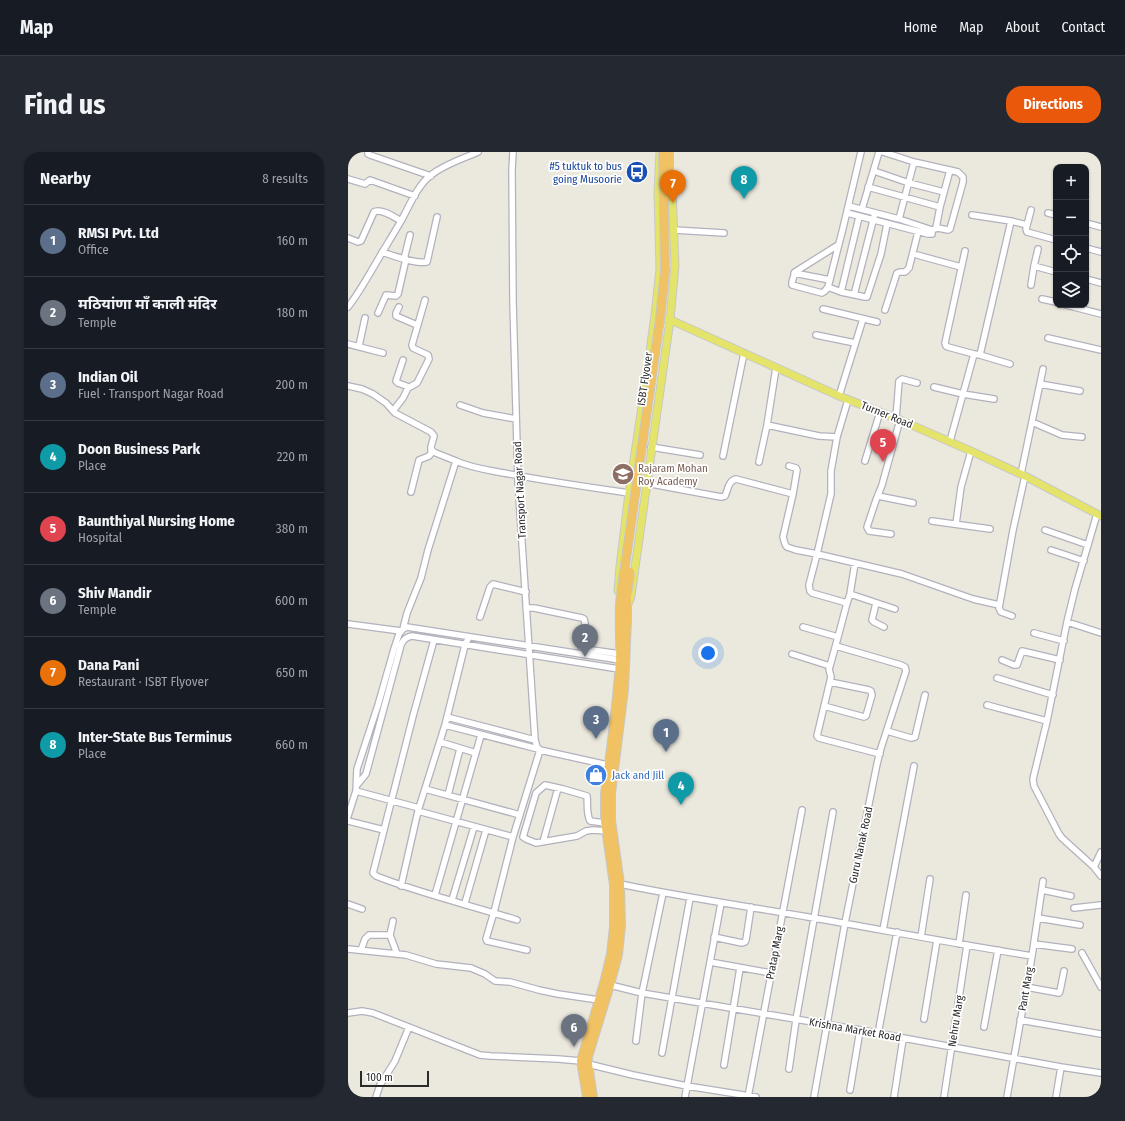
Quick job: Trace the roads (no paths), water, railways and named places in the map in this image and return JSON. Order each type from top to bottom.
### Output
[{"type":"highway","name":"ISBT Flyover","points":[[624,606],[624,594],[665,270],[663,152]]},
{"type":"highway","name":"ISBT Flyover","points":[[624,594],[671,270],[669,152]]},
{"type":"highway","points":[[593,1097],[584,1063],[589,1052],[610,985],[618,955],[621,926],[620,884],[611,820],[611,794],[624,606]]},
{"type":"highway","points":[[587,1097],[584,1063],[611,954],[614,926],[614,885],[606,827],[604,794],[612,765],[624,694],[624,606]]},
{"type":"main road","points":[[660,152],[658,193],[660,269],[620,566],[618,595],[624,606],[631,596],[670,320],[675,266],[672,187],[673,152]]},
{"type":"main road","name":"Turner Road","points":[[655,315],[670,320],[848,400],[898,419],[971,450],[1023,475],[1099,515]]},
{"type":"street","points":[[368,152],[370,156],[430,176]]},
{"type":"street","points":[[348,307],[359,292],[415,196],[430,176],[453,162],[478,152]]},
{"type":"street","name":"Transport Nagar Road","points":[[513,152],[512,170],[516,419],[529,655],[535,740],[539,749]]},
{"type":"street","points":[[838,245],[794,273],[793,286],[822,293],[828,287],[861,152]]},
{"type":"street","points":[[862,209],[879,152]]},
{"type":"street","points":[[849,206],[934,229],[950,229],[963,182],[963,177],[960,173],[914,162],[883,152]]},
{"type":"street","points":[[902,228],[905,197],[914,162]]},
{"type":"street","points":[[847,213],[902,228],[931,234],[934,229],[950,170]]},
{"type":"street","points":[[874,171],[909,183],[944,192]]},
{"type":"street","points":[[348,180],[365,184],[370,180],[415,196]]},
{"type":"street","points":[[868,187],[940,208]]},
{"type":"street","points":[[1031,210],[1026,229],[1028,232],[1053,239]]},
{"type":"street","points":[[348,238],[358,242],[361,241],[374,212],[376,211],[380,211],[401,221]]},
{"type":"street","points":[[854,295],[875,213]]},
{"type":"street","points":[[1048,213],[1053,214]]},
{"type":"street","points":[[972,215],[1027,225]]},
{"type":"street","points":[[841,292],[859,216]]},
{"type":"street","points":[[382,252],[405,259],[427,262],[437,217]]},
{"type":"street","points":[[950,441],[963,394],[977,355],[1011,221]]},
{"type":"street","points":[[828,287],[854,295],[866,297],[868,295],[881,254],[887,224]]},
{"type":"street","points":[[1089,224],[1101,227]]},
{"type":"street","points":[[674,230],[724,233]]},
{"type":"street","points":[[885,310],[897,273],[905,272],[909,268],[918,232]]},
{"type":"street","points":[[378,313],[386,295],[396,296],[398,294],[410,235]]},
{"type":"street","points":[[1031,285],[1038,249]]},
{"type":"street","points":[[1089,249],[1101,252]]},
{"type":"street","points":[[965,251],[945,344],[948,347],[1010,364]]},
{"type":"street","points":[[917,255],[961,267]]},
{"type":"street","points":[[1034,266],[1053,271]]},
{"type":"street","points":[[794,273],[830,280]]},
{"type":"street","points":[[1089,280],[1101,283]]},
{"type":"street","points":[[1042,299],[1053,301]]},
{"type":"street","points":[[393,411],[404,398],[409,387],[417,383],[429,359],[428,355],[412,346],[425,300]]},
{"type":"street","points":[[399,307],[396,316],[417,325]]},
{"type":"street","points":[[1078,308],[1101,314]]},
{"type":"street","points":[[823,309],[877,322]]},
{"type":"street","points":[[359,346],[365,318]]},
{"type":"street","points":[[839,396],[862,319]]},
{"type":"street","points":[[816,335],[855,343]]},
{"type":"street","points":[[1048,338],[1101,350]]},
{"type":"street","points":[[348,344],[383,353]]},
{"type":"street","points":[[723,456],[744,353]]},
{"type":"street","points":[[403,360],[396,381],[409,387]]},
{"type":"street","points":[[759,462],[767,425],[776,368]]},
{"type":"street","points":[[1012,616],[1001,612],[999,605],[1043,368]]},
{"type":"street","points":[[891,534],[869,531],[867,529],[887,470],[898,419],[899,380],[902,379],[918,383]]},
{"type":"street","points":[[1040,384],[1080,391]]},
{"type":"street","points":[[348,386],[362,389],[373,394],[385,402],[393,411],[433,433],[434,436],[431,449],[433,452]]},
{"type":"street","points":[[934,387],[994,399]]},
{"type":"street","points":[[847,603],[812,593],[809,585],[818,554],[832,491],[831,471],[837,437],[848,400]]},
{"type":"street","points":[[460,405],[483,413],[516,419]]},
{"type":"street","points":[[865,460],[880,412]]},
{"type":"street","points":[[1032,422],[1062,435],[1082,437]]},
{"type":"street","points":[[767,425],[818,436],[837,437]]},
{"type":"street","points":[[651,447],[700,455]]},
{"type":"street","points":[[956,524],[961,487],[971,450]]},
{"type":"street","points":[[433,452],[463,464],[519,476],[629,493]]},
{"type":"street","points":[[412,492],[419,460],[426,458],[433,452]]},
{"type":"street","points":[[356,788],[366,774],[379,710],[394,649],[420,578],[456,461]]},
{"type":"street","points":[[789,466],[797,468],[797,470],[783,537],[785,544],[792,549],[902,574],[973,599],[999,605]]},
{"type":"street","points":[[646,483],[721,497],[725,496],[730,483],[733,480],[736,480],[793,494]]},
{"type":"street","points":[[878,496],[913,503]]},
{"type":"street","points":[[1099,515],[1075,588],[1053,694],[1034,775],[1034,786],[1059,834],[1094,867],[1101,876]]},
{"type":"street","points":[[932,521],[990,529]]},
{"type":"street","points":[[1045,530],[1088,545]]},
{"type":"street","points":[[1051,550],[1084,561]]},
{"type":"street","points":[[855,564],[850,594],[829,669],[831,677],[817,737],[880,754]]},
{"type":"street","points":[[480,617],[491,585],[495,584],[526,592]]},
{"type":"street","points":[[850,594],[895,609]]},
{"type":"street","points":[[876,603],[872,620],[884,627]]},
{"type":"street","points":[[526,608],[534,608],[584,619],[585,623],[581,645],[582,647],[579,654]]},
{"type":"street","points":[[1067,622],[1101,633]]},
{"type":"street","points":[[348,624],[402,630],[407,627],[619,661]]},
{"type":"street","points":[[803,627],[838,637]]},
{"type":"street","points":[[402,630],[407,637]]},
{"type":"street","points":[[1034,633],[1064,641]]},
{"type":"street","points":[[348,816],[356,788],[357,769],[379,710],[400,645],[407,637],[412,636],[529,655],[619,661]]},
{"type":"street","points":[[401,886],[419,809],[445,725],[465,645],[469,637]]},
{"type":"street","points":[[434,640],[391,799],[373,873],[376,876],[401,886],[465,903],[517,920]]},
{"type":"street","name":"Guru Nanak Road","points":[[814,1097],[845,923],[880,754],[906,671],[906,669],[901,665],[836,646]]},
{"type":"street","points":[[582,647],[619,661]]},
{"type":"street","points":[[1002,660],[1017,665],[1022,651],[1060,660]]},
{"type":"street","points":[[792,654],[830,666]]},
{"type":"street","points":[[996,678],[1053,694]]},
{"type":"street","points":[[824,706],[864,717],[866,716],[872,694],[869,690],[830,682]]},
{"type":"street","points":[[887,731],[911,738],[914,737],[925,695]]},
{"type":"street","points":[[986,705],[1047,721]]},
{"type":"street","points":[[447,717],[535,740]]},
{"type":"street","points":[[445,725],[539,749],[612,765]]},
{"type":"street","points":[[435,895],[481,735]]},
{"type":"street","points":[[440,742],[476,754]]},
{"type":"street","points":[[448,795],[460,749]]},
{"type":"street","points":[[527,950],[487,941],[486,935],[494,912],[539,749]]},
{"type":"street","points":[[883,930],[914,766]]},
{"type":"street","points":[[545,785],[587,796],[588,802],[586,811],[590,821],[606,827],[577,836],[536,843],[524,837],[536,794],[545,785]]},
{"type":"street","points":[[356,788],[474,827],[514,837]]},
{"type":"street","points":[[543,842],[558,788]]},
{"type":"street","points":[[425,789],[520,815]]},
{"type":"street","name":"Pratap Marg","points":[[748,1096],[802,810]]},
{"type":"street","points":[[789,1069],[796,1020],[833,812]]},
{"type":"street","points":[[348,821],[384,830]]},
{"type":"street","points":[[586,832],[590,821]]},
{"type":"street","points":[[452,900],[474,827]]},
{"type":"street","points":[[465,903],[486,830]]},
{"type":"street","points":[[1094,867],[1100,854]]},
{"type":"street","points":[[921,937],[930,879]]},
{"type":"street","name":"Pant Marg","points":[[1006,1097],[1032,956],[1043,881]]},
{"type":"street","points":[[620,884],[690,898],[751,907],[897,932],[967,946],[1032,956]]},
{"type":"street","points":[[1042,890],[1071,896]]},
{"type":"street","points":[[636,1040],[642,994],[663,893]]},
{"type":"street","points":[[959,944],[966,895]]},
{"type":"street","points":[[662,1053],[690,898]]},
{"type":"street","points":[[685,1097],[721,903]]},
{"type":"street","points":[[348,904],[362,908]]},
{"type":"street","points":[[1074,908],[1101,905]]},
{"type":"street","points":[[714,937],[742,943],[745,942],[751,907]]},
{"type":"street","points":[[1038,918],[1080,925]]},
{"type":"street","points":[[393,921],[390,935],[397,954]]},
{"type":"street","points":[[878,1034],[897,932]]},
{"type":"street","points":[[361,950],[365,939],[369,935],[390,935]]},
{"type":"street","points":[[924,1019],[938,940]]},
{"type":"street","points":[[1034,944],[1072,949]]},
{"type":"street","name":"Nehru Marg","points":[[944,1097],[967,946]]},
{"type":"street","points":[[348,948],[397,954],[418,958],[436,964],[471,968],[485,974],[495,981],[510,982],[558,994],[599,1000]]},
{"type":"street","points":[[984,1027],[998,950]]},
{"type":"street","points":[[1082,953],[1101,987]]},
{"type":"street","points":[[710,962],[771,973]]},
{"type":"street","points":[[724,1065],[740,968]]},
{"type":"street","points":[[1026,987],[1059,993],[1064,971]]},
{"type":"street","name":"Krishna Market Road","points":[[610,985],[642,994],[860,1030],[1101,1073]]},
{"type":"street","points":[[348,1013],[368,1012],[480,1055],[558,1059],[584,1063],[633,1076],[756,1097]]},
{"type":"street","points":[[1020,1020],[1101,1034]]},
{"type":"street","points":[[376,1097],[380,1085],[389,1073],[395,1061],[409,1027]]},
{"type":"street","points":[[850,1090],[860,1030]]},
{"type":"street","points":[[894,1097],[903,1038]]},
{"type":"street","points":[[1056,1097],[1061,1067]]},
{"type":"place","name":"#5 tuktuk to bus going Musoorie","points":[[637,172]]},
{"type":"place","name":"Inter-State Bus Terminus","points":[[744,199]]},
{"type":"place","name":"Dana Pani","points":[[673,203]]},
{"type":"place","name":"Baunthiyal Nursing Home","points":[[883,462]]},
{"type":"place","name":"Rajaram Mohan Roy Academy","points":[[623,474]]},
{"type":"place","name":"मठियांणा माँ काली मंदिर","points":[[585,657]]},
{"type":"place","name":"Indian Oil","points":[[596,739]]},
{"type":"place","name":"RMSI Pvt. Ltd","points":[[666,752]]},
{"type":"place","name":"Jack and Jill","points":[[596,775]]},
{"type":"place","name":"Doon Business Park","points":[[681,805]]},
{"type":"place","name":"Shiv Mandir","points":[[574,1047]]}]
